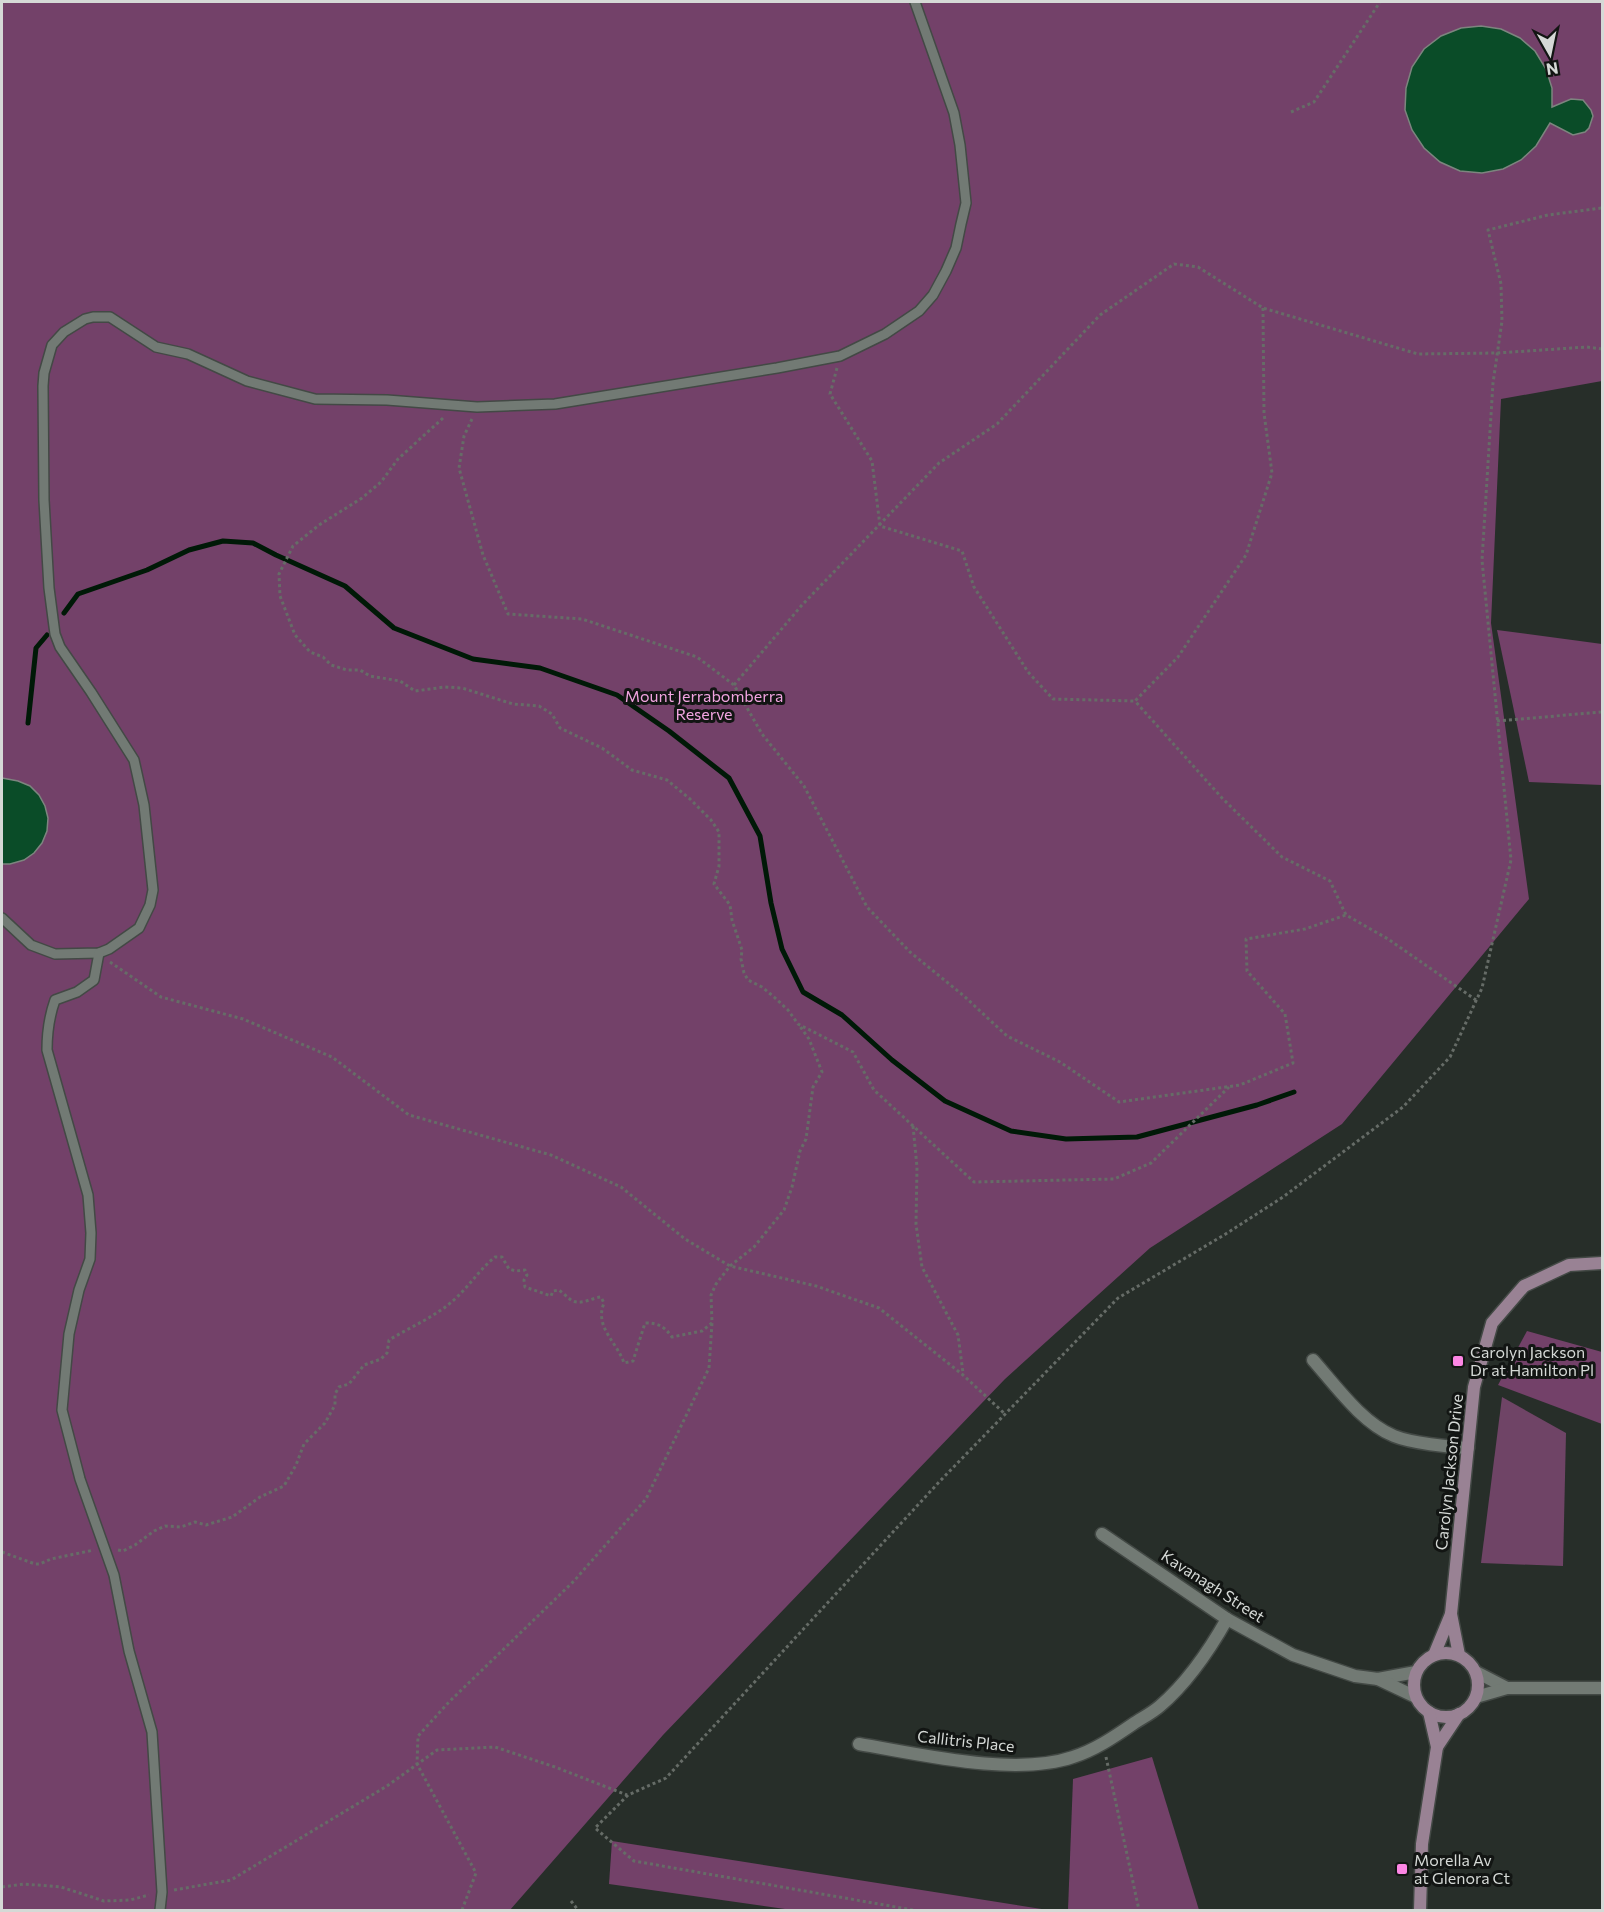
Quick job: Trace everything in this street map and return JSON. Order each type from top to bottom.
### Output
[{"type":"street","name":"Carolyn Jackson Drive","points":[[1434,1655],[1451,1614],[1474,1387],[1492,1323],[1524,1286],[1569,1265],[1602,1263]]},
{"type":"street","points":[[1313,1360],[1358,1412],[1394,1436],[1437,1445],[1468,1448]]},
{"type":"street","name":"Kavanagh Street","points":[[1102,1534],[1227,1619],[1293,1655],[1355,1676],[1378,1679],[1416,1672]]},
{"type":"street","name":"Carolyn Jackson Drive","points":[[1451,1614],[1459,1655]]},
{"type":"street","name":"Callitris Place","points":[[859,1744],[998,1764],[1035,1763],[1072,1758],[1103,1744],[1160,1707],[1209,1651],[1227,1619]]},
{"type":"street","points":[[1476,1672],[1478,1685],[1476,1697],[1466,1710],[1459,1714],[1444,1717],[1429,1712],[1416,1697],[1413,1685],[1416,1672],[1423,1662],[1434,1655],[1446,1653],[1459,1655],[1466,1659],[1476,1672],[1507,1688]]},
{"type":"street","name":"Kavanagh Street","points":[[1378,1679],[1416,1697]]},
{"type":"street","points":[[1476,1697],[1507,1688],[1602,1688]]},
{"type":"street","points":[[1420,1911],[1422,1844],[1437,1747],[1429,1712]]},
{"type":"street","points":[[1437,1747],[1459,1714]]},
{"type":"lane","points":[[2,918],[31,945],[55,954],[99,953],[109,949],[139,928],[150,905],[153,891],[144,805],[134,760],[60,647],[55,634],[49,588],[42,433],[44,372],[52,345],[64,332],[85,318],[110,317],[156,347],[188,354],[247,381],[315,399],[387,400],[465,406],[555,404],[840,356],[885,334],[919,311],[933,295],[956,248],[966,203],[954,113],[915,2]]},
{"type":"lane","points":[[99,953],[94,980],[77,992],[55,1000],[47,1033],[48,1050],[88,1195],[91,1233],[90,1259],[79,1290],[69,1334],[62,1410],[80,1479],[114,1575],[129,1651],[152,1732],[162,1892],[160,1911]]},
{"type":"path","points":[[1292,112],[1314,102],[1380,2]]},
{"type":"path","points":[[914,1911],[634,1861],[595,1828],[628,1795],[666,1778],[940,1481],[1118,1298],[1283,1197],[1403,1107],[1450,1057],[1482,988],[1511,860],[1482,560],[1497,353],[1502,321],[1501,284],[1488,230],[1548,215],[1602,208]]},
{"type":"path","points":[[734,685],[802,605],[939,463],[997,424],[1100,315],[1174,264],[1198,267],[1263,308],[1418,354],[1497,353],[1587,347],[1602,349]]},
{"type":"path","points":[[1135,701],[1178,657],[1246,555],[1272,473],[1264,413],[1263,308]]},
{"type":"path","points":[[840,356],[830,394],[872,461],[880,526]]},
{"type":"path","points":[[462,1911],[476,1873],[417,1764],[418,1736],[449,1702],[574,1581],[646,1499],[709,1368],[711,1295],[716,1284],[730,1266],[754,1247],[784,1210],[800,1151],[806,1139],[813,1087],[822,1072],[809,1039],[798,1024],[774,997],[762,987],[748,980],[744,973],[742,950],[732,920],[730,905],[714,884],[719,858],[719,832],[711,820],[679,789],[667,780],[632,770],[602,748],[560,728],[552,714],[539,706],[513,704],[462,688],[445,687],[415,691],[400,681],[370,676],[360,670],[347,670],[331,665],[323,657],[310,652],[295,635],[280,596],[279,574],[293,546],[319,525],[362,498],[381,482],[398,459],[424,437],[438,420],[465,406]]},
{"type":"path","points":[[477,406],[464,436],[459,468],[483,555],[508,614],[582,619],[697,657],[734,685],[762,734],[804,786],[867,908],[910,952],[1007,1035],[1060,1062],[1119,1102],[1240,1085],[1293,1063],[1285,1014],[1247,971],[1246,939],[1305,930],[1346,915]]},
{"type":"path","points":[[880,526],[962,551],[974,586],[1028,672],[1053,699],[1135,701],[1222,798],[1282,857],[1330,881],[1346,915],[1388,939],[1476,1000]]},
{"type":"path","points":[[1497,721],[1602,712]]},
{"type":"path","points":[[99,953],[117,968],[161,997],[243,1019],[332,1057],[409,1115],[551,1155],[621,1187],[685,1239],[730,1266],[816,1286],[879,1308],[963,1375],[1005,1414]]},
{"type":"path","points":[[798,1024],[852,1052],[874,1090],[974,1182],[1114,1179],[1150,1163],[1229,1087]]},
{"type":"path","points":[[913,1126],[917,1167],[916,1224],[922,1267],[958,1335],[963,1375]]},
{"type":"path","points":[[2,1552],[40,1564],[51,1558],[104,1548],[123,1551],[165,1526],[181,1527],[195,1522],[206,1525],[232,1517],[260,1497],[284,1486],[296,1465],[304,1444],[325,1423],[335,1406],[335,1394],[339,1387],[349,1384],[364,1365],[381,1359],[387,1353],[389,1340],[420,1324],[455,1299],[480,1270],[495,1257],[502,1257],[509,1269],[525,1270],[527,1275],[524,1280],[525,1287],[530,1290],[551,1296],[553,1291],[559,1290],[572,1302],[584,1302],[591,1298],[601,1297],[604,1303],[601,1317],[605,1333],[621,1354],[624,1363],[633,1361],[645,1323],[663,1326],[672,1337],[702,1331],[712,1323]]},
{"type":"path","points":[[1103,1744],[1139,1911]]},
{"type":"path","points":[[2,1887],[43,1884],[81,1892],[104,1901],[130,1900],[162,1892],[231,1881],[387,1786],[437,1750],[495,1747],[628,1795]]},
{"type":"path","points":[[571,1901],[578,1911]]},
{"type":"shaded area","points":[[1502,1397],[1566,1433],[1563,1566],[1481,1563]]},
{"type":"green space","name":"Mount Jerrabomberra Reserve","points":[[2,2],[1602,2],[1602,381],[1501,399],[1491,623],[1529,899],[1342,1124],[1150,1248],[1005,1379],[663,1735],[510,1910],[2,1910]]},
{"type":"green space","points":[[1497,630],[1602,644],[1602,785],[1529,782]]},
{"type":"green space","points":[[1527,1331],[1602,1352],[1602,1424],[1498,1385]]},
{"type":"green space","points":[[1152,1757],[1199,1910],[1068,1910],[1073,1779]]},
{"type":"green space","points":[[612,1841],[1048,1910],[792,1910],[609,1884]]},
{"type":"building","points":[[1481,26],[1501,29],[1520,38],[1535,51],[1546,69],[1552,88],[1552,107],[1571,99],[1583,100],[1593,116],[1589,128],[1585,132],[1573,135],[1550,123],[1536,146],[1521,160],[1503,169],[1482,173],[1460,171],[1440,162],[1424,148],[1412,130],[1405,110],[1406,88],[1412,67],[1424,49],[1441,36],[1461,28]]},
{"type":"building","points":[[2,778],[30,786],[39,795],[48,818],[47,831],[42,843],[34,853],[24,860],[10,864],[2,864]]},
{"type":"waterway","points":[[64,613],[78,594],[147,570],[189,550],[223,541],[253,543],[345,586],[394,628],[473,659],[540,668],[617,695],[669,731],[729,778],[760,836],[771,903],[782,949],[803,992],[842,1015],[892,1060],[945,1101],[1011,1131],[1066,1139],[1137,1137],[1257,1105],[1294,1092]]},
{"type":"waterway","points":[[28,723],[36,648],[47,635]]},
{"type":"place","name":"Carolyn Jackson Dr at Hamilton Pl","points":[[1458,1361]]},
{"type":"place","name":"Morella Av at Glenora Ct","points":[[1402,1869]]}]
